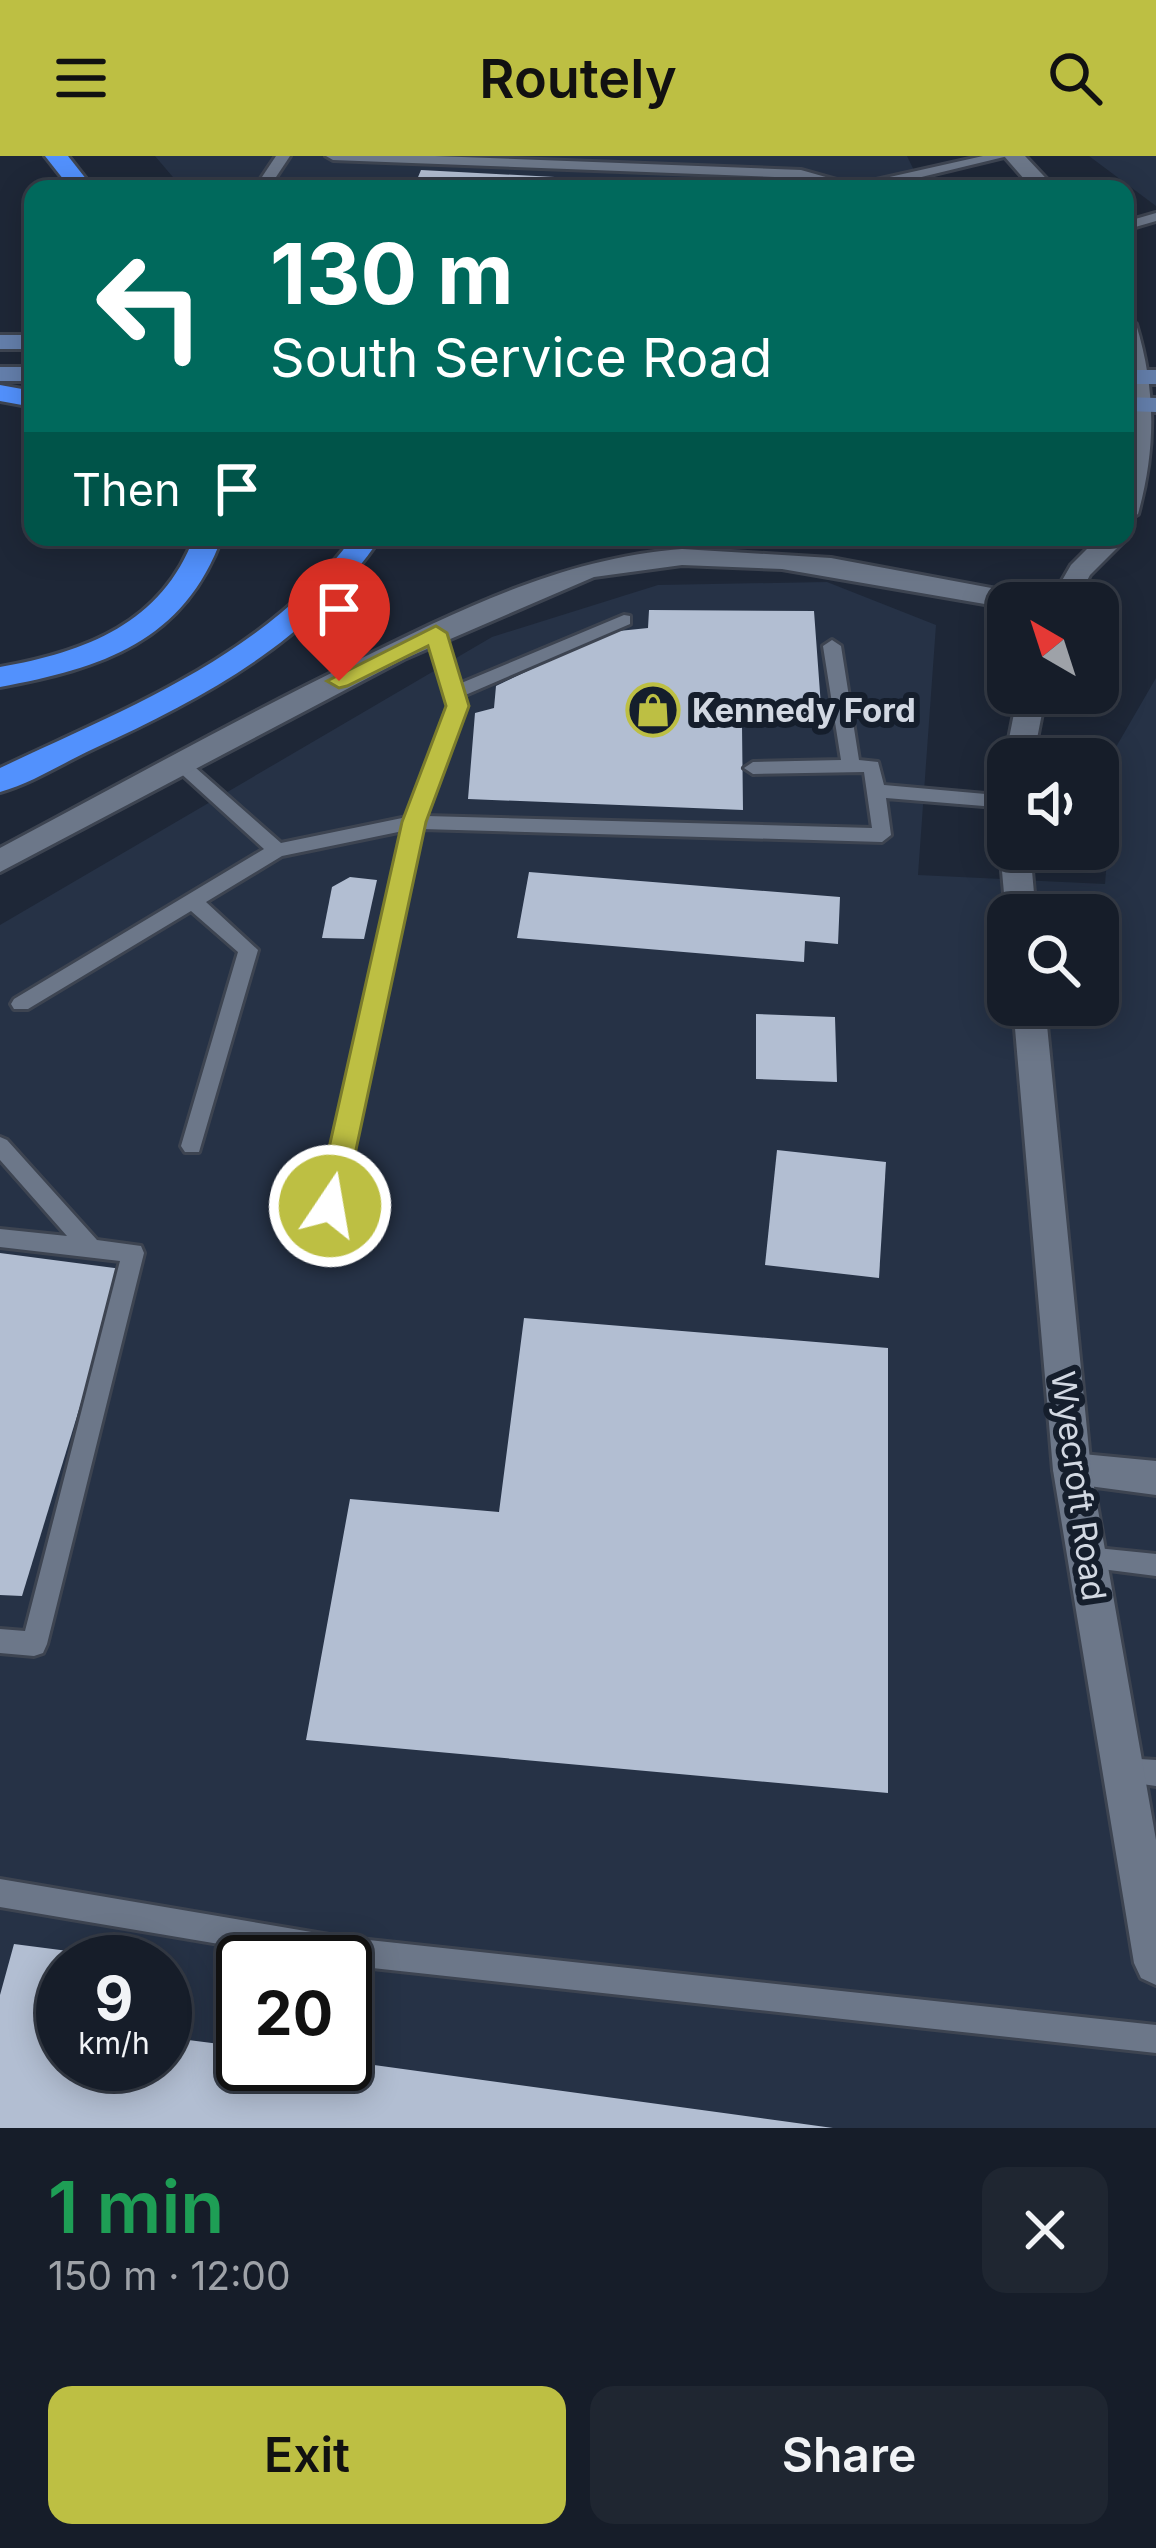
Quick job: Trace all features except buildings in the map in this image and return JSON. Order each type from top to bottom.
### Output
[{"type":"highway","points":[[56,156],[76,180]]},
{"type":"highway","points":[[0,677],[52,669],[135,637],[171,606],[200,567],[206,546]]},
{"type":"highway","points":[[0,782],[253,653],[320,599],[360,546]]},
{"type":"street","points":[[1014,156],[1037,180]]},
{"type":"street","points":[[1134,495],[1146,470],[1142,377]]},
{"type":"street","points":[[1074,582],[1104,546]]},
{"type":"street","points":[[0,861],[436,633],[528,592],[627,561],[722,555],[880,572],[987,594]]},
{"type":"street","name":"Wyecroft Road","points":[[1031,1026],[1072,1470],[1087,1558],[1140,1772],[1156,1963]]},
{"type":"street","points":[[1072,1470],[1156,1478]]},
{"type":"lane","points":[[333,156],[801,174],[822,180]]},
{"type":"lane","points":[[894,180],[1001,156]]},
{"type":"lane","points":[[453,693],[624,620]]},
{"type":"lane","points":[[330,1206],[414,822],[457,706],[436,633]]},
{"type":"lane","points":[[832,646],[850,766]]},
{"type":"lane","points":[[182,764],[278,850]]},
{"type":"lane","points":[[21,1004],[278,850],[414,822],[881,835],[872,766],[754,768]]},
{"type":"lane","points":[[876,791],[987,800]]},
{"type":"lane","points":[[192,1146],[248,950],[194,901]]},
{"type":"lane","points":[[0,1146],[91,1249]]},
{"type":"lane","points":[[0,1238],[134,1253],[34,1643],[0,1641]]},
{"type":"lane","points":[[1087,1558],[1156,1565]]},
{"type":"lane","points":[[0,1893],[341,1951],[1156,2039]]},
{"type":"shaded area","points":[[155,156],[907,156],[919,180],[175,180]]},
{"type":"shaded area","points":[[1089,156],[1156,156],[1156,206],[1134,190],[1134,180],[1121,180]]},
{"type":"shaded area","points":[[827,582],[936,625],[918,875],[1105,884],[1106,870],[1119,870],[1119,742],[1156,678],[1156,2128],[0,2128],[0,925],[492,637],[658,585]]},
{"type":"place","name":"Kennedy Ford","points":[[653,710]]},
{"type":"route","points":[[330,1206],[414,822],[457,706],[436,633],[339,681]]}]
